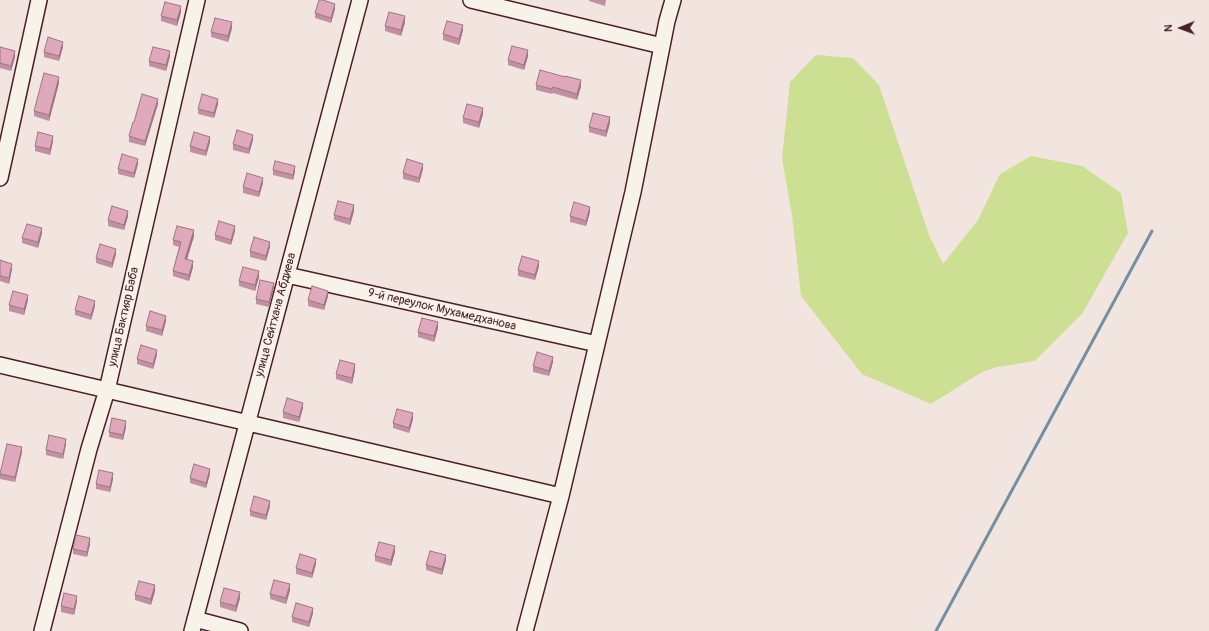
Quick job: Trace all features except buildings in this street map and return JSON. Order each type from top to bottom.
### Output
[{"type":"street","points":[[0,178],[39,0]]},
{"type":"street","name":"улица Бактияр Баба","points":[[42,631],[89,449],[107,390],[197,0]]},
{"type":"street","name":"улица Сейтхана Абдиева","points":[[193,625],[360,0]]},
{"type":"street","points":[[471,0],[662,46]]},
{"type":"street","points":[[525,631],[561,496],[633,192],[667,21],[673,0]]},
{"type":"street","name":"9-й переулок Мухамедханова","points":[[287,275],[597,344]]},
{"type":"street","points":[[0,365],[561,496]]},
{"type":"street","points":[[193,625],[240,631]]},
{"type":"green space","points":[[816,55],[853,58],[879,85],[929,235],[943,264],[978,220],[1000,174],[1031,156],[1082,166],[1121,193],[1128,233],[1082,314],[1035,361],[997,367],[982,372],[931,404],[862,374],[801,296],[792,215],[782,158],[790,82]]},
{"type":"waterway","points":[[936,631],[1152,231]]}]
